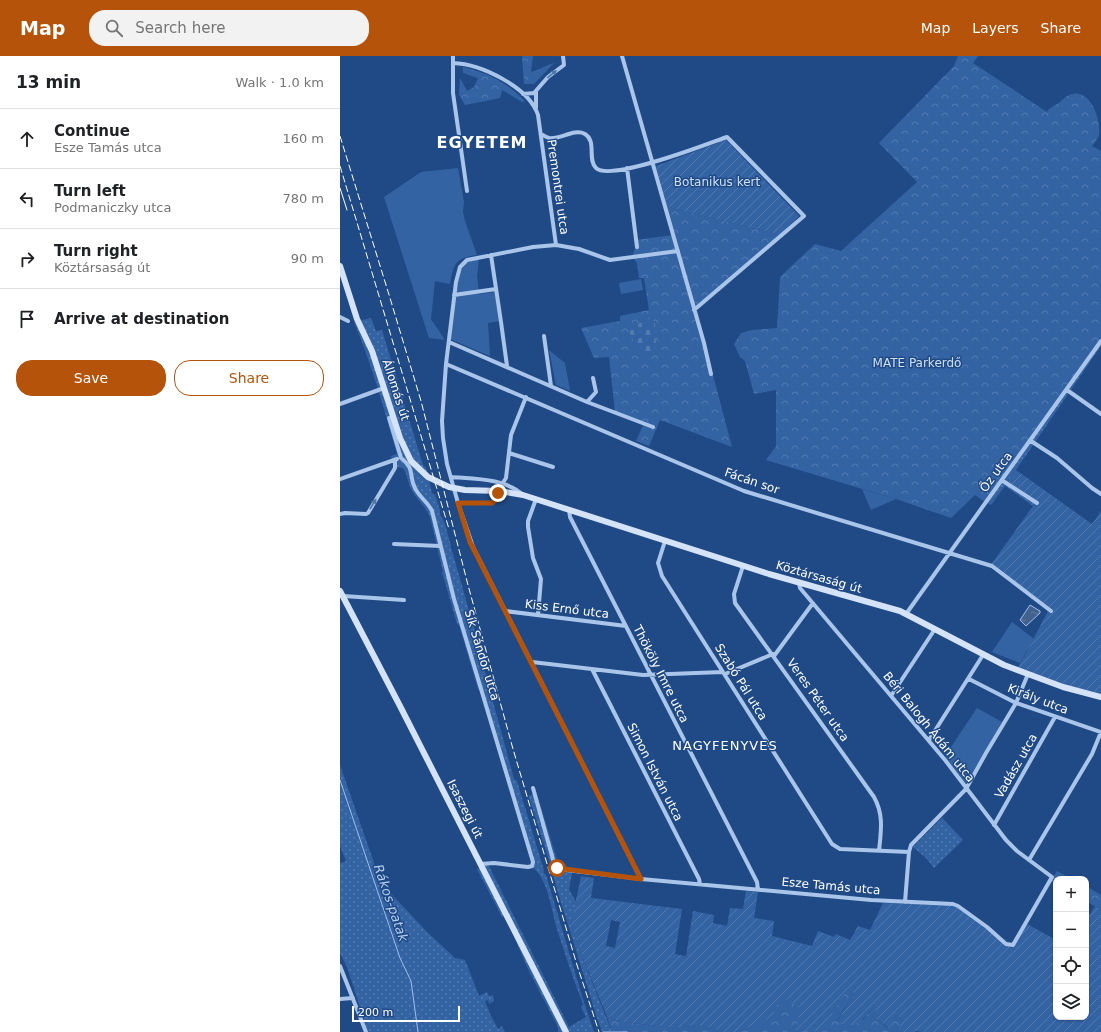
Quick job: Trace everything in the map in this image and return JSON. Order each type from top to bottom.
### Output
[{"type":"main road","name":"Állomás út","points":[[340,266],[354,312],[372,351],[404,447],[411,461],[428,477],[446,486],[465,490]]},
{"type":"main road","name":"Köztársaság út","points":[[465,490],[499,491],[523,495],[743,566],[893,609],[906,614],[983,655],[1063,687],[1101,697]]},
{"type":"main road","name":"Isaszegi út","points":[[341,594],[400,706],[566,1032]]},
{"type":"street","points":[[453,56],[453,92],[467,191]]},
{"type":"street","points":[[523,94],[536,91],[548,78],[564,65],[563,56]]},
{"type":"street","points":[[622,56],[704,343],[711,374]]},
{"type":"street","points":[[453,63],[492,73],[523,94],[536,108]]},
{"type":"street","name":"Premontrei utca","points":[[536,91],[536,108],[556,245],[471,258],[462,264],[457,274],[446,364],[443,432],[447,464],[470,542],[641,879]]},
{"type":"street","points":[[542,145],[550,138],[578,133],[584,134],[590,139],[593,164],[596,168],[603,171],[653,163],[727,137],[804,216],[694,310]]},
{"type":"street","points":[[541,134],[550,138]]},
{"type":"street","points":[[628,168],[637,247]]},
{"type":"street","points":[[556,245],[579,249],[610,260],[678,251]]},
{"type":"street","points":[[491,255],[507,366]]},
{"type":"street","points":[[454,295],[496,289]]},
{"type":"street","points":[[340,317],[348,321]]},
{"type":"street","points":[[544,336],[551,386]]},
{"type":"street","name":"Őz utca","points":[[906,614],[1101,341]]},
{"type":"street","points":[[449,342],[587,402],[653,426]]},
{"type":"street","name":"Fácán sor","points":[[446,364],[744,491],[992,566],[1051,611]]},
{"type":"street","points":[[587,402],[596,392],[594,378]]},
{"type":"street","points":[[340,404],[384,388]]},
{"type":"street","points":[[1067,390],[1101,414]]},
{"type":"street","points":[[502,484],[506,478],[512,431],[526,397]]},
{"type":"street","name":"Állomás út","points":[[389,418],[401,458]]},
{"type":"street","points":[[1031,441],[1057,458],[1101,494]]},
{"type":"street","points":[[509,453],[553,467]]},
{"type":"street","points":[[340,479],[401,458]]},
{"type":"street","name":"Sík Sándor utca","points":[[401,458],[409,466],[416,490],[430,507],[468,648],[533,861],[532,865],[528,867],[494,863],[480,864]]},
{"type":"street","points":[[340,514],[368,513],[395,468],[395,460]]},
{"type":"street","name":"Köztársaság út","points":[[451,477],[502,484],[516,489],[523,495]]},
{"type":"street","points":[[1003,480],[1037,503]]},
{"type":"street","points":[[458,503],[492,503],[497,499],[499,491]]},
{"type":"street","points":[[536,499],[528,521],[528,527],[533,558],[541,579],[538,615]]},
{"type":"street","name":"Thököly Imre utca","points":[[570,509],[570,517],[649,674],[757,882],[758,890]]},
{"type":"street","name":"Szabó Pál utca","points":[[665,541],[658,563],[662,576],[832,844],[840,849],[909,852]]},
{"type":"street","points":[[394,544],[440,546]]},
{"type":"street","name":"Veres Péter utca","points":[[743,566],[734,591],[734,600],[877,802],[880,808],[881,820],[879,851]]},
{"type":"street","name":"Béri Balogh Ádám utca","points":[[799,583],[800,588],[929,740],[1010,846],[1052,876]]},
{"type":"street","name":"Isaszegi út","points":[[341,594],[404,600]]},
{"type":"street","points":[[532,662],[643,675],[724,673],[774,655],[813,603]]},
{"type":"street","name":"Kiss Ernő utca","points":[[505,611],[626,626]]},
{"type":"street","points":[[891,696],[934,629]]},
{"type":"street","points":[[929,740],[983,655]]},
{"type":"street","name":"Simon István utca","points":[[592,669],[699,879],[700,884]]},
{"type":"street","points":[[905,902],[910,848],[914,841],[966,789],[1016,703],[1028,674]]},
{"type":"street","name":"Király utca","points":[[969,679],[1016,703],[1101,732]]},
{"type":"street","name":"Vadász utca","points":[[994,825],[1055,717]]},
{"type":"street","points":[[1029,860],[1092,754],[1101,732]]},
{"type":"street","name":"Esze Tamás utca","points":[[533,788],[554,863],[557,868],[641,879],[758,890],[871,900],[956,905],[985,925],[1006,944],[1012,946],[1052,876]]},
{"type":"street","points":[[340,966],[366,1032]]},
{"type":"street","points":[[340,999],[353,998]]},
{"type":"green space","points":[[522,56],[533,56],[531,72],[554,63],[534,84],[524,84]]},
{"type":"green space","name":"MATE Parkerdő","points":[[958,56],[978,56],[973,63],[1047,112],[1066,96],[1072,94],[1085,96],[1093,107],[1098,122],[1099,135],[1092,146],[1101,151],[1101,338],[1041,425],[985,502],[975,495],[951,518],[896,499],[766,460],[776,446],[776,390],[754,394],[745,361],[740,357],[734,344],[741,333],[752,330],[777,328],[780,277],[815,244],[841,251],[917,182],[879,143],[954,66]]},
{"type":"green space","points":[[463,67],[482,72],[497,79],[525,101],[522,102],[502,90],[500,98],[465,105],[459,95],[460,78],[467,91],[474,87],[478,78],[463,73]]},
{"type":"green space","name":"Botanikus kert","points":[[726,140],[799,216],[780,235],[667,207],[656,166]]},
{"type":"green space","points":[[458,168],[464,202],[463,212],[477,255],[464,258],[454,266],[450,284],[435,281],[431,319],[445,340],[429,338],[384,197],[421,172]]},
{"type":"green space","points":[[667,207],[780,235],[695,307],[732,447],[660,420],[649,446],[636,441],[644,423],[615,412],[609,357],[594,358],[581,328],[620,321],[620,316],[649,310],[644,278],[639,278],[637,263],[632,257],[635,248],[635,240],[674,235]]},
{"type":"green space","points":[[479,259],[477,276],[479,294],[496,292],[501,321],[488,323],[490,356],[450,339],[459,274],[466,263]]},
{"type":"green space","points":[[641,279],[643,290],[621,294],[619,283]]},
{"type":"green space","points":[[371,318],[376,331],[382,330],[423,465],[426,468],[432,493],[435,495],[440,514],[445,524],[476,640],[480,648],[479,650],[514,779],[517,781],[543,867],[543,872],[546,875],[594,1032],[558,1032],[558,1027],[528,969],[505,916],[502,917],[477,869],[488,864],[569,1027],[586,1017],[581,1007],[583,1004],[572,976],[557,929],[547,889],[540,875],[535,869],[532,868],[531,859],[480,690],[478,689],[459,625],[457,624],[442,572],[430,517],[426,509],[412,491],[403,468],[397,467],[395,470],[391,456],[397,454],[372,371],[354,322]]},
{"type":"green space","points":[[652,318],[655,324],[656,347],[653,348],[649,354],[640,353],[628,330],[647,319]]},
{"type":"green space","points":[[1101,338],[1101,346],[1005,486],[991,505],[985,502]]},
{"type":"green space","points":[[549,350],[565,363],[570,391],[556,385]]},
{"type":"green space","points":[[1016,470],[1092,524],[1101,511],[1101,694],[1066,685],[1018,667],[1048,611],[990,566],[1033,506],[1005,486]]},
{"type":"green space","points":[[862,489],[896,499],[871,510]]},
{"type":"green space","points":[[1012,622],[1034,639],[1020,663],[992,652]]},
{"type":"green space","points":[[977,708],[1002,722],[967,783],[965,783],[945,756]]},
{"type":"green space","points":[[340,765],[381,883],[427,932],[455,958],[465,960],[479,996],[487,992],[489,996],[493,995],[494,1001],[489,1004],[488,1000],[485,1001],[498,1029],[502,1026],[505,1032],[368,1032],[347,967],[340,953],[340,863],[346,861],[340,846]]},
{"type":"green space","points":[[532,788],[535,788],[559,866],[573,868],[569,889],[576,902],[571,924],[581,954],[612,1032],[602,1032],[597,1018],[556,886],[552,870],[554,868],[551,867],[529,797],[533,794]]},
{"type":"green space","points":[[942,818],[963,840],[934,868],[926,858],[913,847]]},
{"type":"green space","points":[[1057,871],[1066,876],[1054,876]]},
{"type":"green space","points":[[581,876],[594,878],[591,898],[682,909],[675,954],[686,956],[693,911],[714,915],[713,923],[727,926],[730,908],[743,909],[746,891],[758,892],[754,918],[774,921],[772,936],[812,946],[818,931],[834,937],[836,934],[850,940],[858,926],[870,930],[883,903],[950,905],[960,909],[1012,948],[1027,924],[1053,938],[1053,1020],[1089,1020],[1089,915],[1095,906],[1101,910],[1101,1032],[896,1032],[903,1021],[897,1015],[889,1028],[872,1016],[878,1006],[876,1004],[860,1022],[850,1025],[837,1022],[854,993],[847,990],[822,1031],[796,1030],[801,1008],[780,997],[773,1015],[760,1024],[736,1032],[723,1032],[697,1025],[674,1028],[622,1022],[612,1019],[606,1014],[581,954],[571,924]],"holes":[[[611,920],[620,922],[615,948],[606,946]]]},
{"type":"green space","points":[[1089,888],[1101,895],[1101,910],[1089,903]]},
{"type":"green space","points":[[847,990],[854,993],[837,1021],[863,1020],[876,1004],[878,1006],[872,1016],[888,1028],[897,1015],[903,1021],[896,1032],[736,1032],[760,1024],[780,997],[802,1007]]},
{"type":"green space","points":[[606,1014],[612,1019],[622,1022],[674,1028],[697,1025],[723,1032],[612,1032]]},
{"type":"water","points":[[1030,605],[1040,611],[1040,613],[1026,626],[1020,620]]},
{"type":"waterway","name":"Rákos-patak","points":[[340,780],[400,958],[411,981],[418,1032]]},
{"type":"waterway","points":[[603,1032],[627,1032]]},
{"type":"tram line","points":[[340,188],[347,210]]},
{"type":"railway","points":[[340,136],[421,401],[468,585],[513,749],[577,965],[599,1032]]},
{"type":"railway","points":[[340,166],[449,529]]},
{"type":"district","name":"EGYETEM","points":[[482,142]]},
{"type":"district","name":"NAGYFENYVES","points":[[725,745]]},
{"type":"route","points":[[498,493],[496,500],[492,503],[458,503],[470,542],[641,879],[559,870],[557,868]]}]
